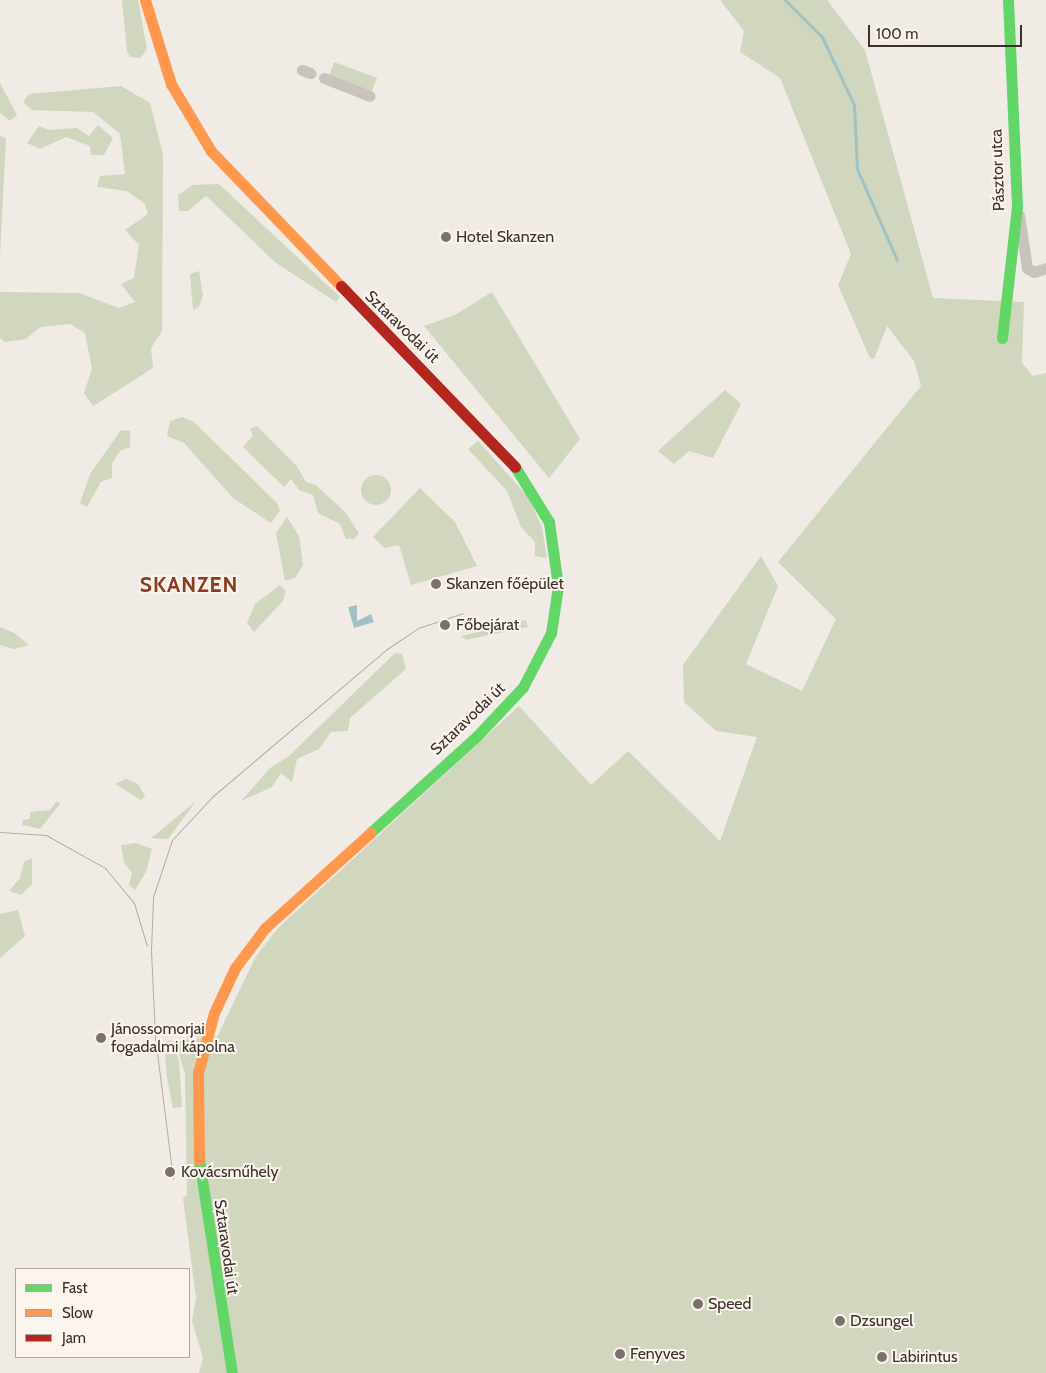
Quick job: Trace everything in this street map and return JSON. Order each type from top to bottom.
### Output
[{"type":"street","name":"Sztaravodai út","points":[[145,0],[171,84],[211,151],[520,472],[549,522],[558,586],[552,633],[523,687],[477,736],[265,928],[235,968],[214,1013],[198,1073],[196,1138],[216,1299],[232,1373]]},
{"type":"street","name":"Pásztor utca","points":[[1002,338],[1017,206],[1008,0]]},
{"type":"street","points":[[324,78],[370,96]]},
{"type":"street","points":[[1017,206],[1027,268],[1034,272],[1046,268]]},
{"type":"green space","points":[[122,0],[138,0],[147,49],[140,58],[130,57],[127,51]]},
{"type":"green space","points":[[720,0],[827,0],[865,50],[933,298],[1024,302],[1022,363],[1033,376],[1046,373],[1046,1373],[199,1373],[203,1358],[192,1321],[196,1298],[183,1198],[187,1195],[185,1074],[177,1047],[182,1038],[217,1037],[255,958],[277,929],[519,706],[591,785],[628,751],[720,841],[757,737],[716,731],[684,702],[683,665],[761,556],[778,586],[746,664],[802,691],[836,619],[778,562],[921,386],[914,361],[887,326],[874,359],[870,358],[838,285],[851,254],[780,78],[740,52],[744,31]]},
{"type":"green space","points":[[334,62],[377,78],[371,93],[329,76]]},
{"type":"green space","points":[[0,83],[17,115],[10,121],[0,113]]},
{"type":"green space","points":[[121,86],[150,103],[163,155],[162,331],[151,348],[153,368],[93,406],[84,393],[92,369],[85,333],[70,324],[40,327],[26,339],[5,342],[0,338],[0,292],[79,293],[119,308],[135,302],[121,284],[134,278],[139,245],[125,230],[148,214],[145,204],[127,191],[97,187],[100,176],[125,174],[120,134],[93,112],[32,110],[23,102],[29,94]]},
{"type":"green space","points":[[98,125],[113,138],[104,155],[91,155],[90,146],[66,137],[40,149],[27,143],[39,126],[49,130],[77,128],[89,136]]},
{"type":"green space","points":[[0,136],[6,138],[0,256]]},
{"type":"green space","points":[[219,184],[340,297],[336,302],[276,263],[206,196],[188,211],[179,211],[178,195],[193,185]]},
{"type":"green space","points":[[199,271],[203,295],[199,307],[193,310],[190,274]]},
{"type":"green space","points":[[492,292],[580,439],[549,478],[424,326],[455,315]]},
{"type":"green space","points":[[725,390],[741,404],[713,458],[689,451],[674,464],[658,451]]},
{"type":"green space","points":[[182,417],[194,422],[277,503],[280,511],[271,523],[233,498],[184,443],[167,436],[170,421]]},
{"type":"green space","points":[[257,426],[296,465],[306,482],[316,485],[345,512],[359,533],[354,539],[346,539],[340,524],[318,513],[313,495],[299,490],[291,479],[284,487],[243,447],[253,436],[250,429]]},
{"type":"green space","points":[[121,430],[130,431],[130,447],[120,451],[112,463],[112,478],[101,482],[87,507],[80,503],[90,474]]},
{"type":"green space","points":[[478,441],[529,498],[542,528],[547,558],[535,556],[535,542],[521,527],[507,491],[468,449]]},
{"type":"green space","points":[[376,475],[382,476],[390,484],[390,496],[382,504],[376,505],[370,504],[362,496],[361,490],[362,484],[370,476]]},
{"type":"green space","points":[[420,488],[455,522],[477,566],[411,585],[399,545],[385,548],[373,537]]},
{"type":"green space","points":[[287,517],[299,536],[303,565],[295,578],[285,581],[276,533]]},
{"type":"green space","points":[[280,585],[286,591],[283,601],[254,632],[247,623],[255,604]]},
{"type":"green space","points":[[526,620],[528,627],[466,640],[461,636]]},
{"type":"green space","points":[[0,627],[14,633],[29,645],[14,649],[0,645]]},
{"type":"green space","points":[[395,653],[402,654],[406,669],[350,718],[348,731],[331,732],[319,749],[297,759],[292,782],[281,773],[272,787],[241,801],[270,768],[289,756]]},
{"type":"green space","points":[[126,779],[138,784],[145,796],[141,800],[115,784]]},
{"type":"green space","points":[[57,801],[60,804],[40,829],[22,825],[23,820],[30,819],[30,812],[50,810]]},
{"type":"green space","points":[[196,801],[168,839],[151,838],[161,830]]},
{"type":"green space","points":[[136,843],[152,849],[146,872],[135,890],[129,885],[132,873],[124,862],[121,845]]},
{"type":"green space","points":[[32,858],[32,884],[21,895],[9,891],[20,878],[24,862]]},
{"type":"green space","points":[[18,910],[25,936],[0,958],[0,914]]},
{"type":"green space","points":[[171,1040],[179,1060],[182,1107],[173,1108],[167,1078],[164,1042]]},
{"type":"water","points":[[357,605],[357,621],[371,614],[374,622],[354,628],[348,607]]},
{"type":"waterway","points":[[785,0],[822,37],[854,105],[857,169],[897,260]]},
{"type":"tram line","points":[[173,1179],[155,1036],[151,950],[153,897],[172,840],[213,796],[387,649],[418,628],[463,613]]},
{"type":"tram line","points":[[0,832],[46,835],[105,868],[134,903],[147,946]]},
{"type":"traffic: fast","points":[[1002,338],[1017,206],[1008,0]]},
{"type":"traffic: fast","points":[[370,833],[477,736],[523,687],[551,633],[558,586],[549,522],[515,467]]},
{"type":"traffic: fast","points":[[199,1160],[232,1373]]},
{"type":"traffic: slow","points":[[145,0],[171,84],[211,151],[341,286]]},
{"type":"traffic: slow","points":[[199,1160],[198,1073],[214,1013],[235,968],[265,928],[370,833]]},
{"type":"traffic: jam","points":[[341,286],[515,467]]},
{"type":"place","name":"Hotel Skanzen","points":[[446,237]]},
{"type":"place","name":"Skanzen főépület","points":[[436,584]]},
{"type":"place","name":"Főbejárat","points":[[445,625]]},
{"type":"place","name":"Jánossomorjai fogadalmi kápolna","points":[[101,1038]]},
{"type":"place","name":"Kovácsműhely","points":[[170,1172]]},
{"type":"place","name":"Speed","points":[[698,1304]]},
{"type":"place","name":"Dzsungel","points":[[840,1321]]},
{"type":"place","name":"Fenyves","points":[[620,1354]]},
{"type":"place","name":"Labirintus","points":[[882,1357]]},
{"type":"district","name":"SKANZEN","points":[[189,585]]}]
